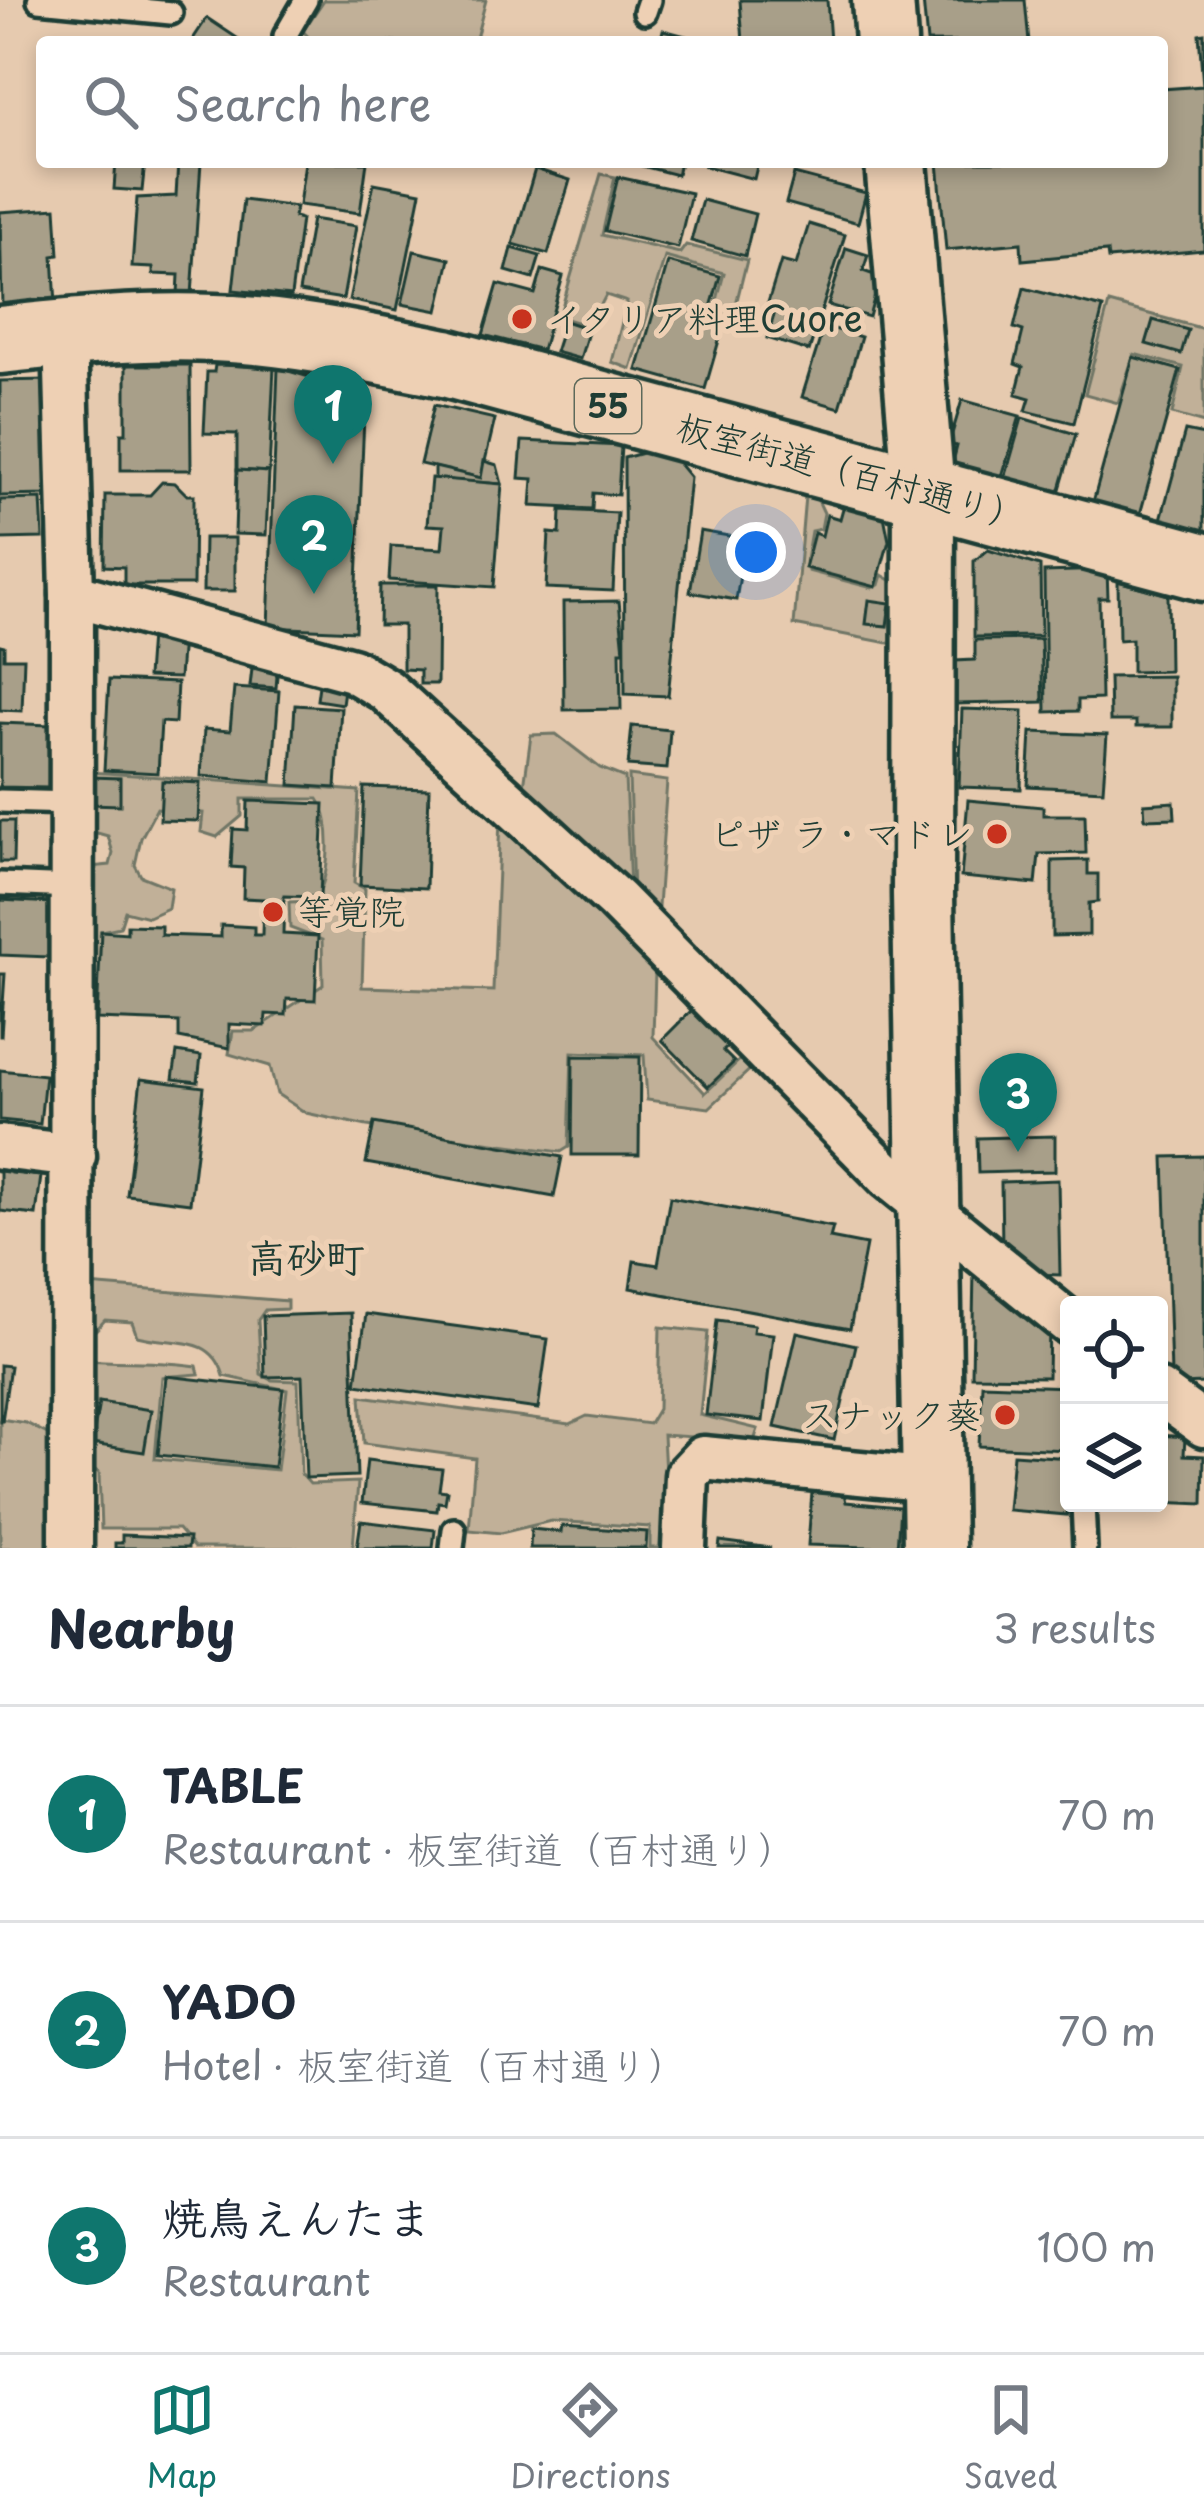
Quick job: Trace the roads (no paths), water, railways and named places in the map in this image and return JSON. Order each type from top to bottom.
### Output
[{"type":"main road","name":"板室街道（百村通り）","points":[[0,340],[218,328],[363,346],[445,363],[1204,567]]},
{"type":"street","points":[[883,0],[886,36]]},
{"type":"street","points":[[897,168],[925,490],[923,893],[934,1548]]},
{"type":"street","points":[[65,333],[72,594],[71,1548]]},
{"type":"street","points":[[72,594],[352,670],[386,690],[616,900],[890,1178],[1060,1316]]},
{"type":"street","points":[[0,1147],[74,1156]]},
{"type":"street","points":[[1168,1399],[1204,1425]]},
{"type":"street","points":[[684,1548],[687,1475],[703,1458],[933,1480]]},
{"type":"lane","points":[[39,0],[171,13]]},
{"type":"lane","points":[[285,36],[306,0]]},
{"type":"lane","points":[[0,801],[73,803]]},
{"type":"lane","points":[[0,884],[73,887]]},
{"type":"lane","points":[[1083,1512],[1085,1548]]},
{"type":"place","name":"イタリア料理Cuore","points":[[522,319]]},
{"type":"place","name":"TABLE","points":[[333,464]]},
{"type":"place","name":"YADO","points":[[314,594]]},
{"type":"place","name":"ピザ ラ・マドレ","points":[[997,834]]},
{"type":"place","name":"等覚院","points":[[273,912]]},
{"type":"place","name":"焼鳥えんたま","points":[[1018,1152]]},
{"type":"place","name":"スナック葵","points":[[1005,1415]]},
{"type":"district","name":"高砂町","points":[[306,1258]]}]
